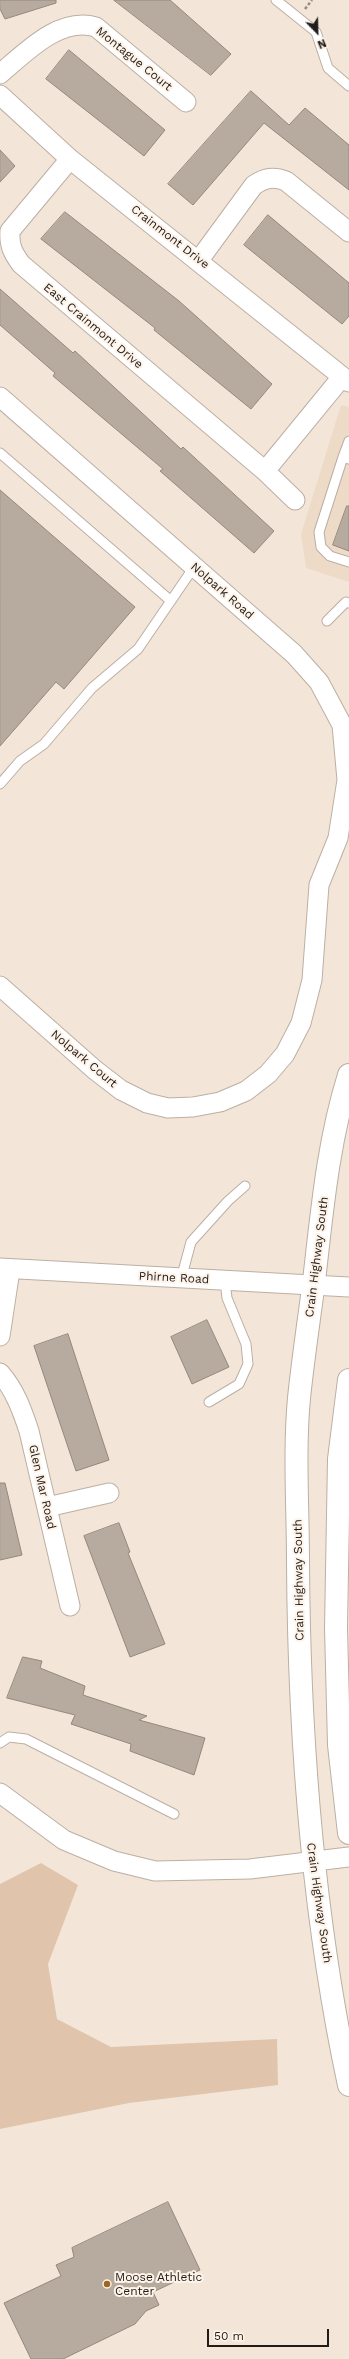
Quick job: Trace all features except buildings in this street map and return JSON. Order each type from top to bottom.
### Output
[{"type":"main road","name":"Crain Highway South","points":[[349,1075],[339,1107],[328,1160],[299,1400],[298,1478],[300,1686],[312,1861],[336,2026],[349,2085]]},
{"type":"main road","points":[[349,1380],[336,1628],[339,1745],[349,1833]]},
{"type":"street","name":"Montague Court","points":[[0,74],[29,50],[60,29],[72,24],[84,23],[96,27],[186,102]]},
{"type":"street","name":"Crainmont Drive","points":[[0,95],[70,159],[346,378]]},
{"type":"street","name":"East Crainmont Drive","points":[[70,159],[10,232],[12,252],[21,264],[265,471],[295,500]]},
{"type":"street","points":[[199,260],[254,185],[264,179],[276,178],[286,181],[349,232]]},
{"type":"street","points":[[265,471],[346,378]]},
{"type":"street","name":"Nolpark Road","points":[[1,401],[294,654],[319,682],[342,725],[347,780],[344,840]]},
{"type":"street","name":"Nolpark Court","points":[[0,986],[95,1070],[121,1090],[147,1103],[168,1108],[193,1108],[220,1102],[246,1091],[268,1074],[285,1054],[301,1023],[315,963],[319,885],[344,840]]},
{"type":"street","points":[[0,1336],[5,1269]]},
{"type":"street","name":"Phirne Road","points":[[5,1269],[349,1287]]},
{"type":"street","name":"Glen Mar Road","points":[[0,1373],[19,1404],[28,1431],[70,1606]]},
{"type":"street","points":[[47,1508],[109,1493]]},
{"type":"street","points":[[0,1793],[64,1840],[114,1861],[155,1871],[250,1869],[349,1857]]},
{"type":"lane","points":[[276,0],[316,32],[328,68],[349,86]]},
{"type":"lane","points":[[349,441],[346,458],[319,532],[321,547],[330,556],[349,562]]},
{"type":"lane","points":[[0,453],[171,601]]},
{"type":"lane","points":[[0,784],[20,761],[44,744],[92,688],[138,649],[194,567]]},
{"type":"lane","points":[[327,621],[346,602],[349,602]]},
{"type":"lane","points":[[181,1279],[191,1242],[228,1200],[245,1186]]},
{"type":"lane","points":[[209,1402],[239,1384],[248,1364],[246,1344],[227,1298],[225,1281]]},
{"type":"lane","points":[[0,1743],[9,1737],[26,1739],[174,1814]]},
{"type":"shaded area","points":[[341,405],[349,407],[349,582],[306,568],[301,534]]},
{"type":"shaded area","points":[[41,1863],[78,1885],[48,1964],[57,2019],[111,2047],[277,2039],[278,2085],[129,2103],[0,2129],[0,1884]]},
{"type":"place","name":"Moose Athletic Center","points":[[107,2284]]}]
